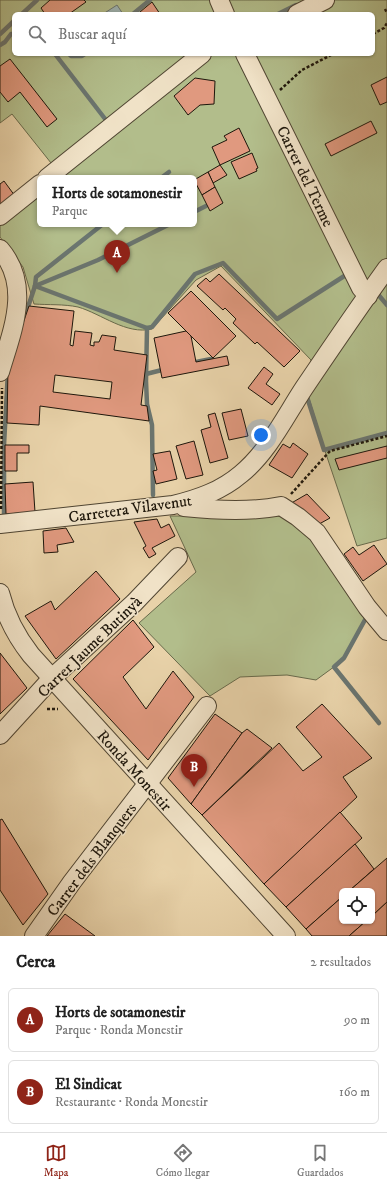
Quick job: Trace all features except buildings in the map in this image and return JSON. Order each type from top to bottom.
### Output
[{"type":"street","points":[[219,0],[224,12]]},
{"type":"street","points":[[302,12],[325,0]]},
{"type":"street","points":[[51,175],[200,56]]},
{"type":"street","name":"Carrer del Terme","points":[[246,56],[361,288],[368,296]]},
{"type":"street","points":[[0,216],[37,186]]},
{"type":"street","points":[[0,249],[10,260],[17,284],[18,302],[0,372]]},
{"type":"street","name":"Carretera Vilavenut","points":[[0,524],[173,506],[215,492],[241,475],[250,466],[278,428],[387,268]]},
{"type":"street","points":[[173,506],[198,508],[269,508],[281,506],[298,517],[317,533],[367,607],[387,631]]},
{"type":"street","name":"Carrer Jaume Butinyà","points":[[0,735],[52,678],[134,603],[178,557]]},
{"type":"street","name":"Ronda Monestir","points":[[0,593],[9,622],[19,640],[147,784],[286,936]]},
{"type":"street","name":"Carrer dels Blanquers","points":[[34,936],[72,882],[207,706]]},
{"type":"path","points":[[385,8],[387,13]]},
{"type":"path","points":[[375,33],[384,28],[387,23]]},
{"type":"path","points":[[272,106],[282,87],[302,70],[329,56]]},
{"type":"path","points":[[281,506],[330,451],[387,436]]},
{"type":"green space","points":[[0,0],[387,0],[387,538],[357,546],[308,395],[311,360],[221,266],[196,280],[152,329],[142,330],[123,327],[78,307],[34,304],[23,267],[0,237],[0,221],[37,191],[37,227],[197,227],[197,175],[57,175],[59,173],[12,114],[0,123]]},
{"type":"green space","points":[[170,516],[283,516],[307,533],[367,615],[342,661],[316,680],[287,675],[240,677],[210,696],[139,623],[196,572]]},
{"type":"water","points":[[117,5],[122,12],[106,12]]},
{"type":"waterway","points":[[24,12],[37,0]]},
{"type":"waterway","points":[[135,12],[150,0]]},
{"type":"waterway","points":[[282,12],[296,5]]},
{"type":"waterway","points":[[0,34],[12,23]]},
{"type":"waterway","points":[[0,45],[12,34]]},
{"type":"waterway","points":[[57,56],[109,124]]},
{"type":"waterway","points":[[71,56],[82,56]]},
{"type":"waterway","points":[[165,175],[169,172]]},
{"type":"waterway","points":[[197,210],[206,206]]},
{"type":"waterway","points":[[22,325],[35,286],[36,277],[99,227]]},
{"type":"waterway","points":[[35,286],[98,260],[164,227]]},
{"type":"waterway","points":[[35,286],[147,328],[152,327],[195,274],[223,263],[277,319],[349,273]]},
{"type":"waterway","points":[[376,292],[387,305]]},
{"type":"waterway","points":[[147,328],[146,381],[147,404],[152,425],[153,495]]},
{"type":"waterway","points":[[191,363],[211,359]]},
{"type":"waterway","points":[[146,374],[166,369]]},
{"type":"waterway","points":[[4,515],[4,445],[8,371]]},
{"type":"waterway","points":[[307,397],[324,450],[387,433]]},
{"type":"waterway","points":[[364,614],[366,618],[344,658],[334,667],[379,723]]},
{"type":"place","name":"Horts de sotamonestir","points":[[117,273]]},
{"type":"place","name":"El Sindicat","points":[[194,787]]}]
